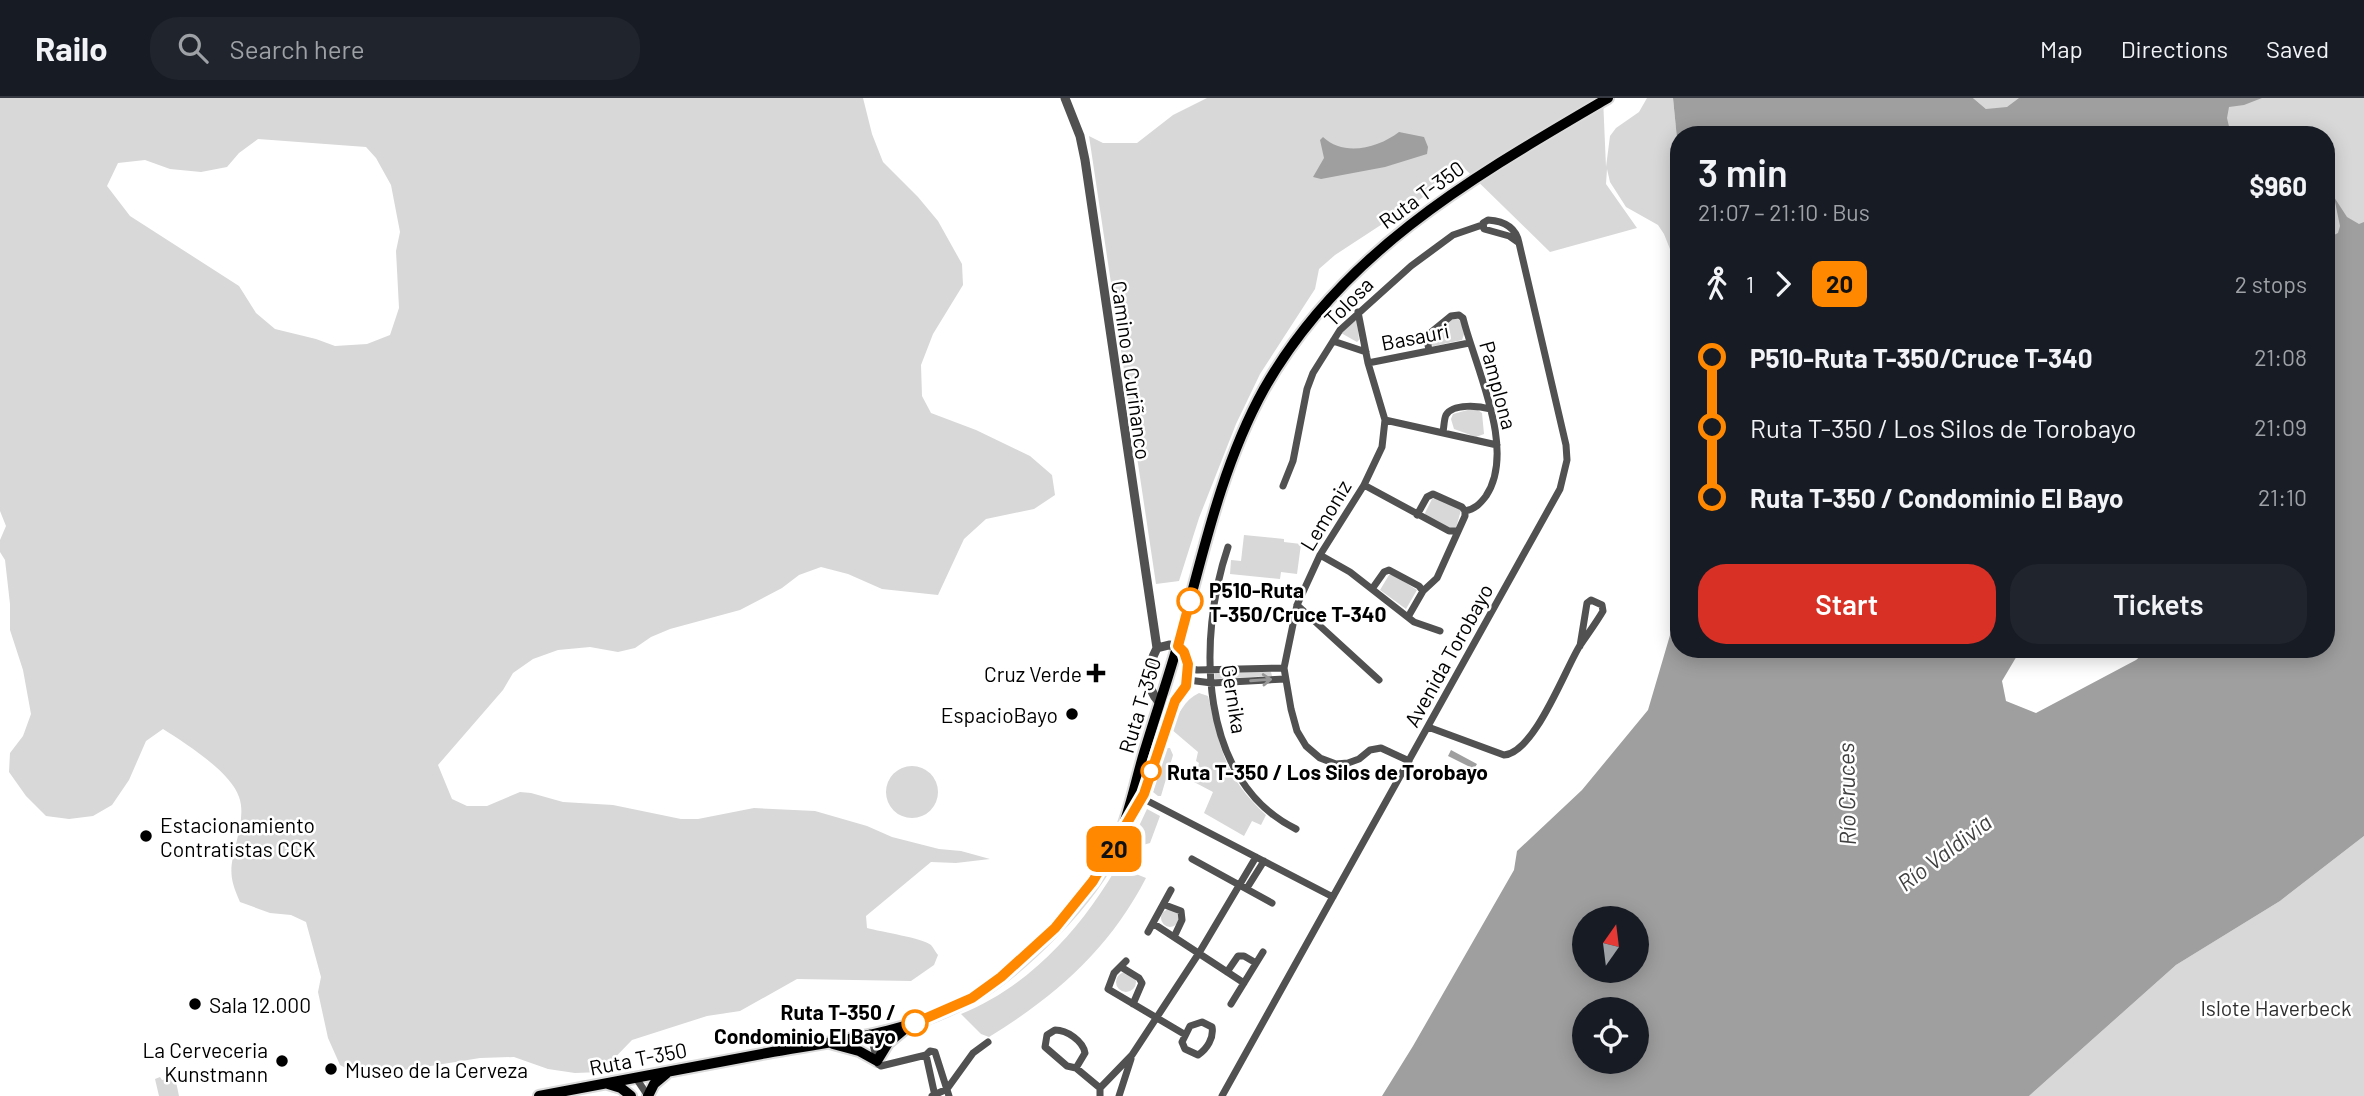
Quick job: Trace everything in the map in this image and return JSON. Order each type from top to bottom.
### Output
[{"type":"main road","name":"Ruta T-350","points":[[539,1096],[911,1024],[972,998],[1028,955],[1075,905],[1115,846],[1178,646],[1212,522],[1238,444],[1265,387],[1310,322],[1363,263],[1414,220],[1460,188],[1608,98]]},
{"type":"main road","points":[[1115,846],[1142,798]]},
{"type":"main road","points":[[823,1043],[851,1048],[877,1061],[888,1044],[911,1024]]},
{"type":"main road","points":[[648,1096],[658,1080],[673,1071]]},
{"type":"main road","points":[[605,1084],[621,1088],[632,1096]]},
{"type":"street","name":"Camino a Curiñanco","points":[[1065,98],[1083,148],[1157,649],[1150,665],[1149,676],[1153,694],[1160,702]]},
{"type":"street","name":"Avenida Torobayo","points":[[1222,1096],[1560,489],[1565,475],[1566,445],[1519,243],[1514,230],[1504,223],[1488,220],[1482,225]]},
{"type":"street","name":"Tolosa","points":[[1283,486],[1293,461],[1307,389],[1313,373],[1340,330],[1411,266],[1453,235],[1482,225]]},
{"type":"street","name":"Lemoniz","points":[[1358,312],[1368,363],[1385,420],[1382,447],[1364,485],[1320,555],[1297,605],[1284,668],[1285,679],[1297,731],[1307,746],[1320,758],[1336,764],[1348,763],[1377,748],[1409,761]]},
{"type":"street","name":"Pamplona","points":[[1408,617],[1423,591],[1437,578],[1465,512],[1476,507],[1491,488],[1498,464],[1490,409],[1463,318],[1453,315],[1428,335],[1429,350]]},
{"type":"street","points":[[1334,341],[1366,352]]},
{"type":"street","name":"Basauri","points":[[1368,363],[1469,343]]},
{"type":"street","points":[[1443,432],[1446,416],[1450,411],[1474,405],[1490,409]]},
{"type":"street","points":[[1385,420],[1497,445]]},
{"type":"street","points":[[1364,485],[1449,531],[1458,531]]},
{"type":"street","points":[[1417,515],[1427,497],[1433,494],[1462,507],[1465,512]]},
{"type":"street","name":"Gernika","points":[[1228,547],[1214,601],[1211,670],[1223,740],[1240,781],[1268,812],[1296,829]]},
{"type":"street","points":[[1320,555],[1350,572],[1414,622],[1440,631]]},
{"type":"street","points":[[1373,589],[1384,572],[1389,570],[1419,586],[1423,591]]},
{"type":"street","points":[[1428,727],[1504,755],[1511,755],[1529,736],[1550,706],[1580,646],[1603,610],[1602,605],[1591,600],[1587,603],[1580,646]]},
{"type":"street","points":[[1297,605],[1379,680]]},
{"type":"street","points":[[1157,649],[1169,645],[1178,646],[1186,656],[1188,681],[1175,701],[1142,798],[1333,897]]},
{"type":"street","points":[[1188,668],[1284,668]]},
{"type":"street","points":[[1188,681],[1212,683],[1285,679]]},
{"type":"street","points":[[1160,702],[1175,701]]},
{"type":"street","points":[[1192,859],[1272,903]]},
{"type":"street","points":[[1076,1068],[1085,1053],[1083,1045],[1059,1030],[1052,1031],[1045,1038],[1047,1050],[1067,1066],[1076,1068],[1100,1092],[1132,1055],[1260,859]]},
{"type":"street","points":[[1148,932],[1171,890]]},
{"type":"street","points":[[1165,905],[1181,912],[1183,917],[1174,937]]},
{"type":"street","points":[[1154,924],[1244,982]]},
{"type":"street","points":[[1231,1004],[1262,952]]},
{"type":"street","points":[[1227,972],[1235,958],[1240,956],[1256,963]]},
{"type":"street","points":[[1133,1004],[1142,983],[1124,964],[1114,973],[1108,989],[1133,1004],[1184,1034]]},
{"type":"street","points":[[1202,1022],[1212,1027],[1213,1033],[1198,1055],[1185,1049],[1182,1042],[1184,1034],[1195,1023],[1202,1022]]},
{"type":"street","points":[[870,1033],[880,1065],[885,1066],[926,1055],[930,1051],[935,1052],[948,1092]]},
{"type":"street","points":[[926,1055],[934,1096],[948,1092],[973,1053],[988,1042]]},
{"type":"street","points":[[1119,1096],[1132,1055]]},
{"type":"street","points":[[632,1096],[636,1078]]},
{"type":"street","points":[[636,1078],[648,1096]]},
{"type":"green space","points":[[0,98],[863,98],[872,134],[883,162],[938,221],[962,264],[963,285],[933,334],[921,365],[922,396],[931,413],[976,430],[1030,456],[1052,475],[1055,495],[1034,509],[986,519],[964,539],[938,595],[882,589],[848,574],[821,567],[799,575],[782,588],[740,610],[670,629],[635,648],[618,652],[590,647],[558,650],[533,659],[513,673],[503,690],[438,765],[452,799],[467,806],[487,806],[520,792],[563,802],[613,805],[681,819],[698,819],[754,808],[815,811],[867,826],[892,837],[990,859],[956,863],[931,862],[866,916],[867,928],[927,942],[938,955],[934,965],[911,981],[797,979],[740,1011],[707,1016],[632,1040],[601,1072],[575,1073],[548,1069],[514,1057],[480,1058],[412,1069],[357,1074],[340,1065],[328,1038],[318,992],[321,977],[306,922],[291,915],[270,913],[240,902],[231,871],[241,818],[239,797],[217,768],[163,729],[146,741],[129,780],[112,805],[93,816],[69,819],[46,816],[26,796],[9,772],[10,753],[23,736],[31,714],[23,670],[10,630],[5,560],[0,552],[0,540],[6,526],[0,511]],"holes":[[[258,139],[366,147],[376,158],[391,185],[400,232],[396,251],[399,308],[390,335],[367,344],[335,346],[275,329],[256,313],[239,286],[130,216],[107,186],[118,163],[145,160],[170,169],[201,172],[227,167],[239,153]]]},
{"type":"green space","points":[[1207,98],[1603,98],[1606,167],[1610,136],[1616,128],[1639,112],[1647,98],[1673,98],[1676,126],[1670,126],[1670,249],[1658,225],[1626,207],[1610,182],[1607,169],[1606,184],[1637,228],[1550,252],[1463,167],[1419,200],[1335,255],[1319,269],[1315,289],[1260,374],[1236,424],[1199,518],[1179,581],[1156,584],[1089,136],[1103,143],[1137,143],[1173,115]]},
{"type":"green space","points":[[1973,98],[2364,98],[2364,225],[2335,239],[2335,126],[1996,126],[1986,109]]},
{"type":"green space","points":[[1452,318],[1461,320],[1464,334],[1462,340],[1431,345],[1431,336]]},
{"type":"green space","points":[[1355,321],[1359,340],[1357,342],[1341,333]]},
{"type":"green space","points":[[1475,408],[1482,413],[1484,434],[1476,437],[1454,429],[1451,419],[1453,414]]},
{"type":"green space","points":[[1432,499],[1461,510],[1456,528],[1449,529],[1426,516]]},
{"type":"green space","points":[[1244,535],[1284,539],[1284,542],[1301,544],[1297,574],[1281,572],[1280,579],[1230,574],[1231,560],[1241,561]]},
{"type":"green space","points":[[1392,574],[1417,590],[1406,609],[1380,590]]},
{"type":"green space","points":[[1214,671],[1271,672],[1272,676],[1215,679]]},
{"type":"green space","points":[[1199,693],[1208,696],[1221,747],[1233,774],[1241,788],[1266,815],[1261,825],[1252,821],[1244,836],[1204,813],[1213,792],[1194,782],[1199,763],[1196,761],[1198,752],[1171,729],[1185,704]]},
{"type":"green space","points":[[1166,748],[1170,748],[1173,755],[1161,796],[1158,796],[1153,792]]},
{"type":"green space","points":[[912,766],[922,768],[930,774],[936,782],[936,802],[930,810],[922,816],[912,818],[902,816],[894,810],[888,802],[886,792],[888,782],[894,774],[902,768]]},
{"type":"green space","points":[[1147,809],[1160,816],[1150,843],[1143,845],[1131,872],[1146,878],[1116,927],[1079,968],[1037,1005],[989,1037],[981,1034],[961,1014],[1022,979],[1073,930],[1114,871]]},
{"type":"green space","name":"Islote Haverbeck","points":[[2364,836],[2364,1096],[2029,1096],[2176,965],[2280,901]]},
{"type":"green space","points":[[1170,909],[1176,912],[1179,918],[1176,924],[1170,927],[1164,924],[1161,918],[1164,912]]},
{"type":"green space","points":[[1126,972],[1133,975],[1136,982],[1133,989],[1126,992],[1119,989],[1116,982],[1119,975]]},
{"type":"green space","points":[[160,1077],[162,1080],[175,1077],[179,1096],[159,1096],[155,1079]]},
{"type":"water","points":[[1673,98],[1973,98],[1986,109],[2007,107],[2019,98],[2262,98],[2229,107],[2229,126],[1676,126]]},
{"type":"water","points":[[1399,132],[1424,137],[1428,147],[1427,154],[1385,167],[1321,179],[1313,177],[1324,158],[1320,140],[1323,137],[1341,147],[1361,148],[1391,138]]},
{"type":"water","points":[[2335,199],[2347,217],[2359,224],[2364,222],[2364,836],[2280,901],[2176,965],[2029,1096],[1382,1096],[1514,870],[1517,851],[1582,790],[1648,710],[1670,635],[1670,658],[2016,658],[2002,681],[2006,701],[2036,713],[2138,658],[2335,658],[2335,234],[2340,226]]},
{"type":"water","points":[[1451,750],[1477,764],[1474,769],[1448,756]]},
{"type":"bus line","name":"20","points":[[915,1023],[972,998],[1001,977],[1041,943],[1105,864],[1144,794],[1175,701],[1186,686],[1188,664],[1184,652],[1178,646],[1190,601]]},
{"type":"place","name":"P510-Ruta T-350/Cruce T-340","points":[[1190,601]]},
{"type":"place","name":"Cruz Verde","points":[[1096,673]]},
{"type":"place","name":"EspacioBayo","points":[[1072,714]]},
{"type":"place","name":"Ruta T-350 / Los Silos de Torobayo","points":[[1151,771]]},
{"type":"place","name":"Estacionamiento Contratistas CCK","points":[[146,836]]},
{"type":"place","name":"Sala 12.000","points":[[195,1004]]},
{"type":"place","name":"Ruta T-350 / Condominio El Bayo","points":[[915,1023]]},
{"type":"place","name":"La Cerveceria Kunstmann","points":[[282,1061]]},
{"type":"place","name":"Museo de la Cerveza","points":[[331,1069]]},
{"type":"water label","name":"Río Cruces","points":[[1846,794]]},
{"type":"water label","name":"Río Valdivia","points":[[1944,852]]}]
